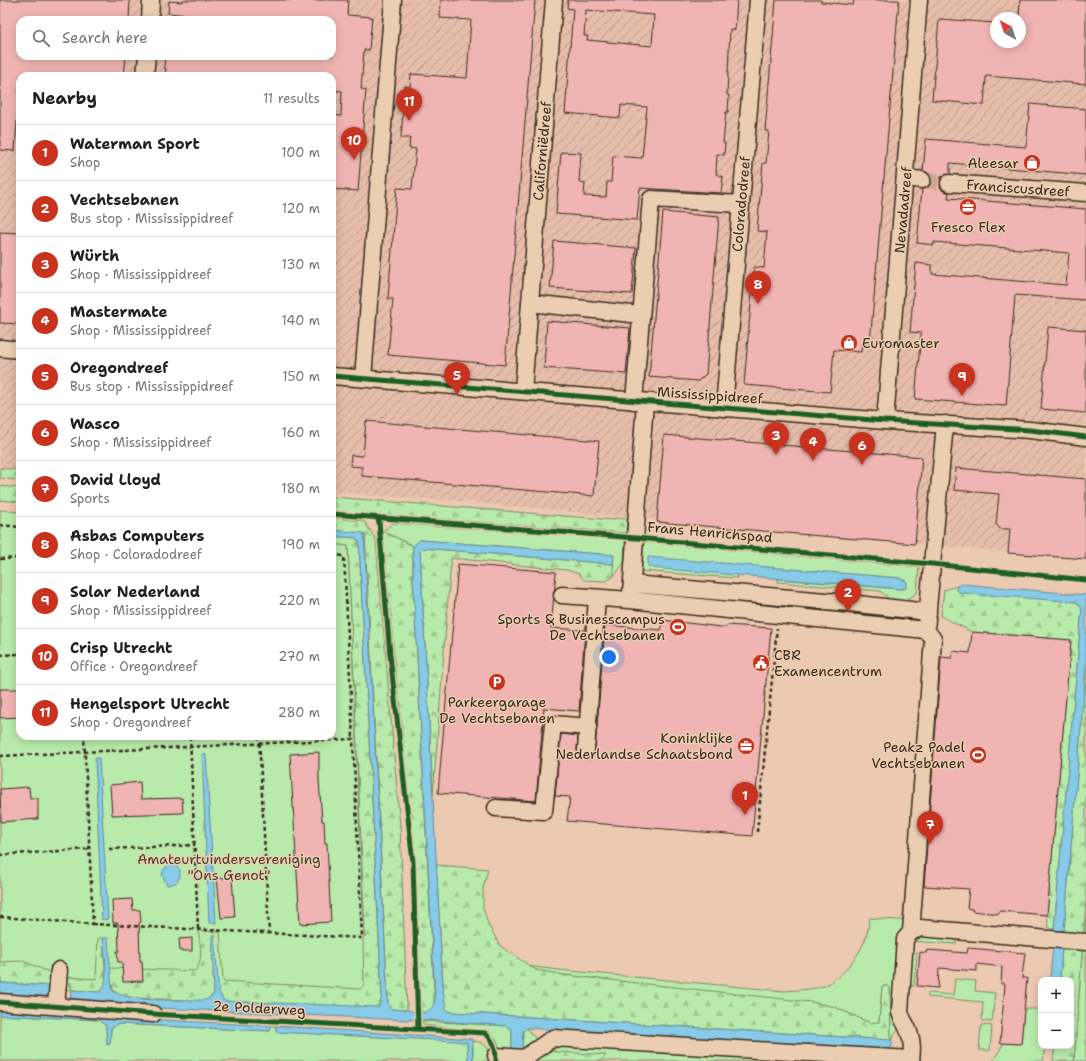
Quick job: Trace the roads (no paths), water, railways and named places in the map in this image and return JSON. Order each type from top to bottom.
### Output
[{"type":"street","points":[[150,16],[151,0]]},
{"type":"street","points":[[363,378],[393,0]]},
{"type":"street","name":"Californiëdreef","points":[[523,390],[554,0]]},
{"type":"street","name":"Coloradodreef","points":[[724,408],[758,0]]},
{"type":"street","name":"Nevadadreef","points":[[885,421],[906,178],[919,0]]},
{"type":"street","points":[[145,72],[147,60]]},
{"type":"street","points":[[906,178],[922,180]]},
{"type":"street","name":"Franciscusdreef","points":[[949,182],[1086,193]]},
{"type":"street","points":[[640,402],[641,315],[651,199],[741,204]]},
{"type":"street","points":[[530,303],[641,315]]},
{"type":"street","points":[[0,348],[16,350]]},
{"type":"street","name":"Mississippidreef","points":[[336,376],[523,390],[640,402],[885,421],[1030,430],[1086,437]]},
{"type":"street","name":"Mississippidreef","points":[[631,592],[640,402]]},
{"type":"street","points":[[912,932],[933,639],[926,630],[945,424]]},
{"type":"street","points":[[631,592],[926,630]]},
{"type":"street","points":[[562,595],[597,598],[631,592],[849,603],[928,612]]},
{"type":"street","points":[[586,750],[597,598]]},
{"type":"street","points":[[496,808],[544,811],[553,724],[588,726]]},
{"type":"street","points":[[510,1057],[553,1038],[911,1060],[911,1038],[900,1012],[905,939],[912,932],[920,928],[1086,942]]},
{"type":"street","points":[[56,1006],[58,970]]},
{"type":"street","points":[[0,1002],[153,1014]]},
{"type":"water","points":[[336,530],[364,533],[388,1004],[391,1009],[423,1012],[430,1010],[435,999],[413,579],[413,546],[420,540],[614,555],[613,564],[423,548],[420,551],[443,989],[446,1010],[451,1012],[891,1040],[893,1043],[890,1050],[527,1028],[523,1031],[521,1061],[512,1061],[512,1030],[507,1026],[415,1019],[407,1020],[160,1008],[145,1003],[136,1007],[70,1000],[72,990],[99,992],[103,989],[106,968],[103,938],[108,938],[112,990],[119,994],[143,999],[206,1000],[214,994],[212,937],[214,935],[219,992],[224,1001],[379,1007],[382,996],[359,542],[356,538],[336,536]]},
{"type":"water","points":[[648,557],[900,578],[907,582],[906,588],[901,589],[653,568],[648,566]]},
{"type":"water","points":[[962,584],[1086,595],[1086,667],[1064,931],[1054,930],[1082,608],[1077,602],[961,593],[956,590],[957,586]]},
{"type":"water","points":[[202,754],[206,754],[216,923],[209,923]]},
{"type":"water","points":[[95,758],[99,758],[108,919],[102,920]]},
{"type":"water","points":[[169,865],[175,865],[180,870],[180,876],[178,881],[167,885],[162,875],[164,869]]},
{"type":"water","points":[[1053,946],[1062,948],[1060,977],[1050,977]]},
{"type":"water","points":[[0,971],[1,983],[52,986],[50,993],[43,998],[0,996]]},
{"type":"water","points":[[0,1011],[271,1026],[270,1031],[118,1024],[111,1028],[110,1044],[107,1045],[106,1026],[99,1020],[0,1015]]},
{"type":"water","points":[[276,1026],[472,1039],[473,1061],[468,1061],[467,1043],[456,1041],[276,1032]]},
{"type":"tunnel","points":[[922,180],[949,183]]},
{"type":"place","name":"Hengelsport Utrecht","points":[[409,121]]},
{"type":"place","name":"Crisp Utrecht","points":[[354,160]]},
{"type":"place","name":"Aleesar","points":[[1032,163]]},
{"type":"place","name":"Fresco Flex","points":[[968,207]]},
{"type":"place","name":"Asbas Computers","points":[[758,304]]},
{"type":"place","name":"Euromaster","points":[[849,343]]},
{"type":"place","name":"Oregondreef","points":[[457,395]]},
{"type":"place","name":"Solar Nederland","points":[[962,396]]},
{"type":"place","name":"Würth","points":[[776,455]]},
{"type":"place","name":"Mastermate","points":[[813,461]]},
{"type":"place","name":"Wasco","points":[[862,465]]},
{"type":"place","name":"Vechtsebanen","points":[[848,612]]},
{"type":"place","name":"Sports & Businesscampus De Vechtsebanen","points":[[678,627]]},
{"type":"place","name":"CBR Examencentrum","points":[[761,663]]},
{"type":"place","name":"Parkeergarage De Vechtsebanen","points":[[497,682]]},
{"type":"place","name":"Koninklijke Nederlandse Schaatsbond","points":[[746,746]]},
{"type":"place","name":"Peakz Padel Vechtsebanen","points":[[978,755]]},
{"type":"place","name":"Waterman Sport","points":[[745,815]]},
{"type":"place","name":"David Lloyd","points":[[930,844]]},
{"type":"park label","name":"Amateurtuindersvereniging \"Ons Genot\"","points":[[229,868]]}]
